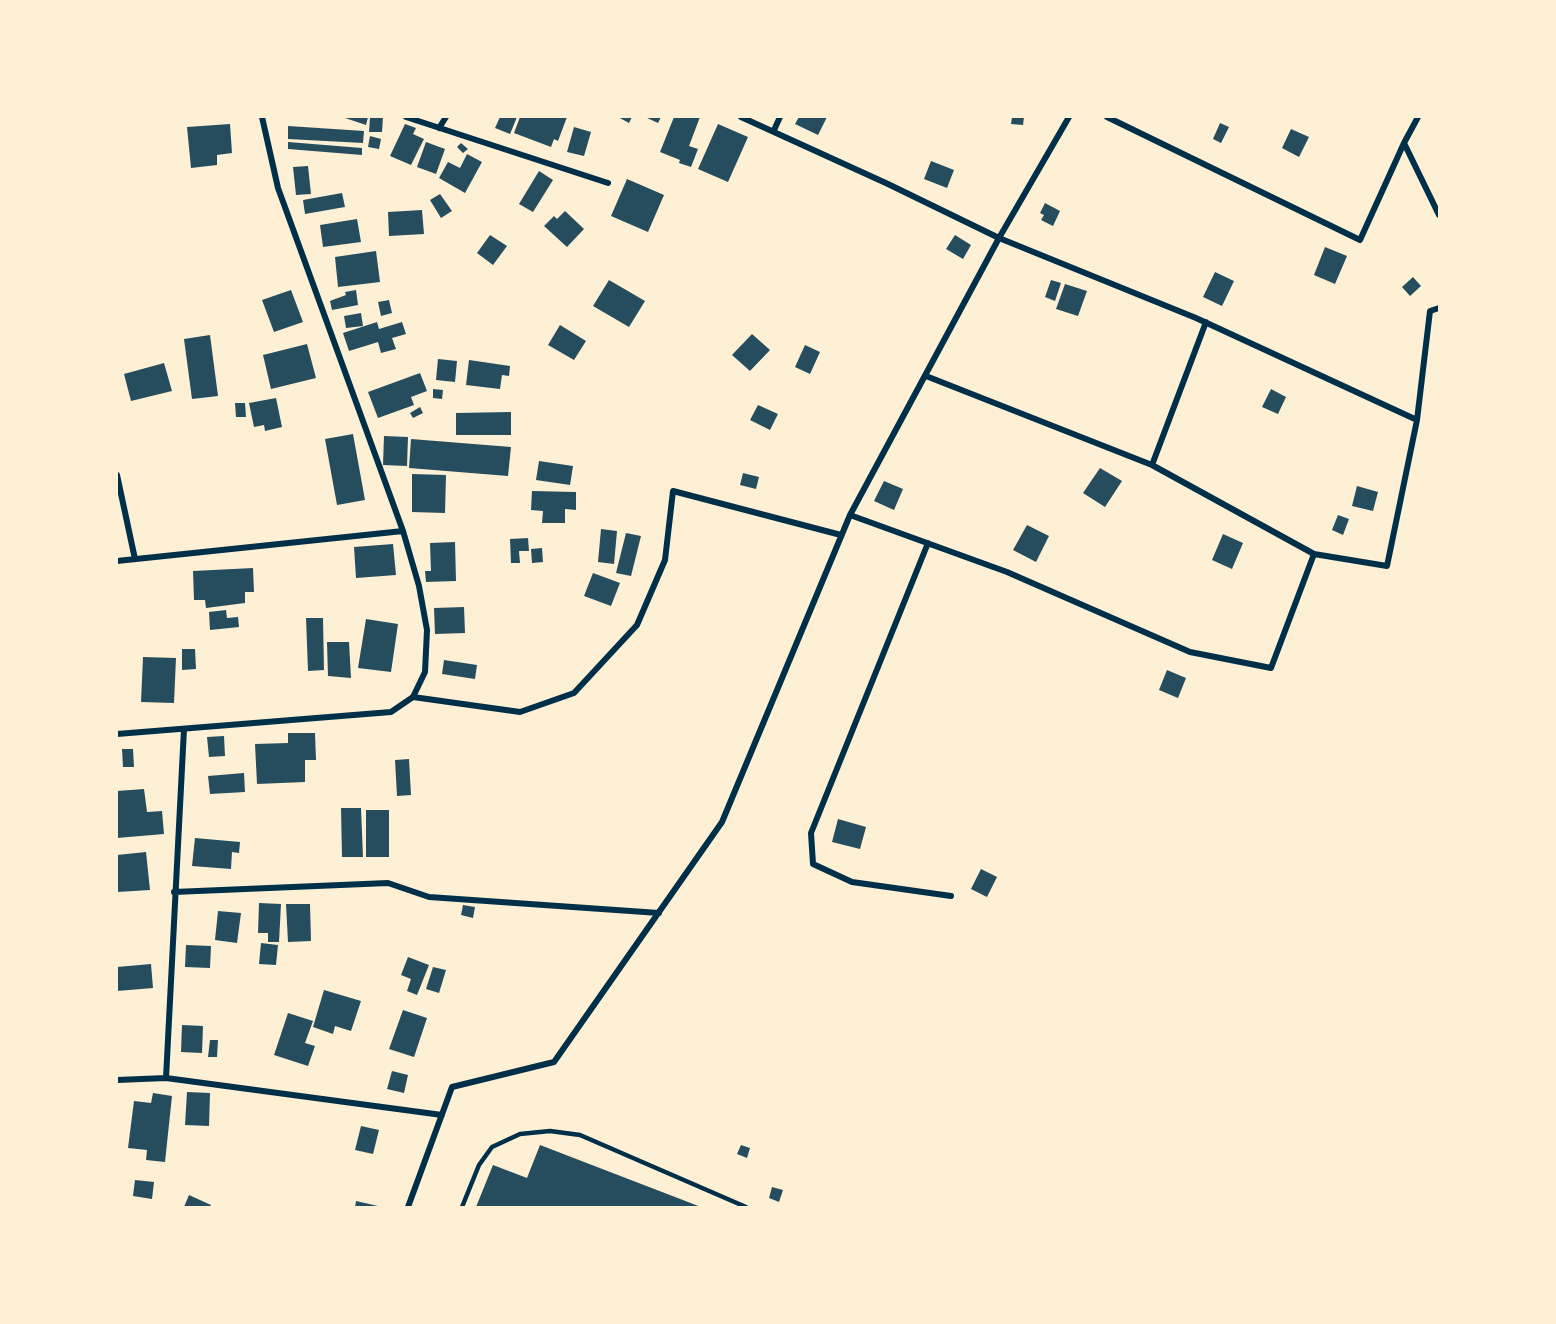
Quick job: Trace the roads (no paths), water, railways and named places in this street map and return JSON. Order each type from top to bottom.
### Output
[{"type":"street","points":[[117,734],[391,712],[413,697],[425,672],[427,630],[419,586],[403,531],[278,188],[262,117]]},
{"type":"street","points":[[406,117],[608,183]]},
{"type":"street","points":[[439,128],[446,117]]},
{"type":"street","points":[[741,117],[774,130],[999,238],[1206,322],[1417,420]]},
{"type":"street","points":[[774,130],[780,117]]},
{"type":"street","points":[[408,1207],[452,1087],[554,1062],[722,822],[850,514],[999,238],[1069,117]]},
{"type":"street","points":[[1107,117],[1360,240],[1404,142],[1418,117]]},
{"type":"street","points":[[1404,142],[1439,215]]},
{"type":"street","points":[[926,376],[1152,465],[1314,554],[1387,566],[1417,420],[1430,311],[1439,308]]},
{"type":"street","points":[[1152,465],[1206,322]]},
{"type":"street","points":[[117,475],[135,559]]},
{"type":"street","points":[[413,697],[520,712],[574,693],[637,625],[664,560],[673,491],[841,536]]},
{"type":"street","points":[[850,514],[1007,572],[1190,652],[1271,668],[1314,554]]},
{"type":"street","points":[[117,561],[403,531]]},
{"type":"street","points":[[928,543],[811,833],[813,864],[852,882],[951,896]]},
{"type":"street","points":[[166,1077],[184,729]]},
{"type":"street","points":[[174,892],[388,883],[429,897],[659,913]]},
{"type":"street","points":[[117,1080],[166,1077],[442,1115]]},
{"type":"lane","points":[[462,1207],[478,1165],[492,1147],[520,1134],[550,1131],[580,1135],[746,1207]]}]
